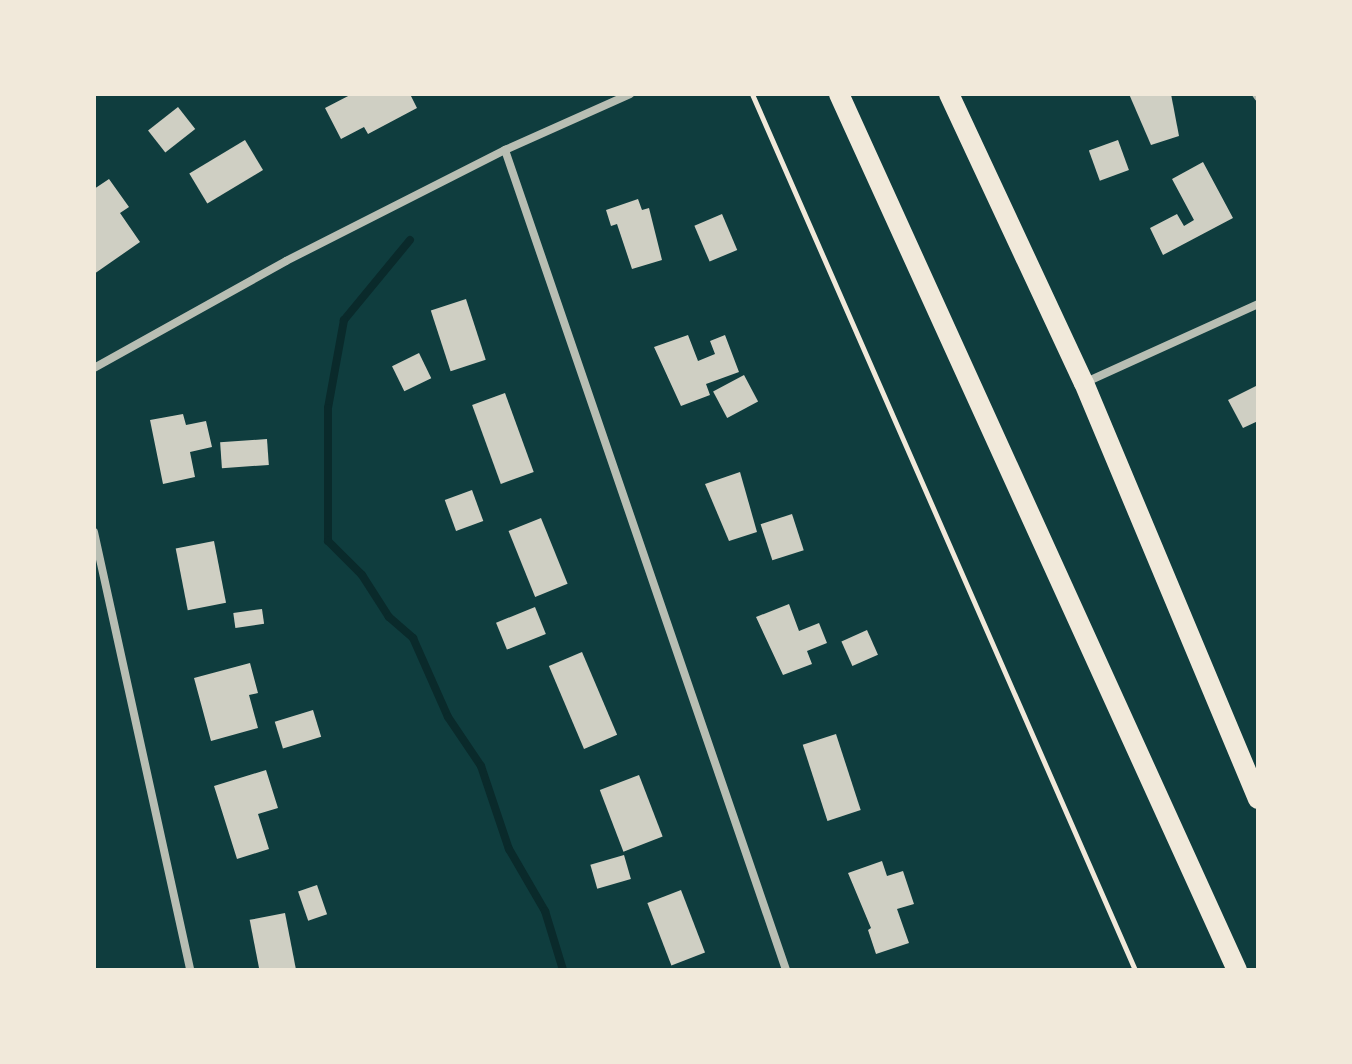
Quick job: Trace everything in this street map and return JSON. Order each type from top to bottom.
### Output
[{"type":"main road","points":[[839,94],[1237,970]]},
{"type":"main road","points":[[949,94],[1084,383],[1258,799]]},
{"type":"street","points":[[94,368],[505,150],[630,94]]},
{"type":"street","points":[[505,150],[786,970]]},
{"type":"street","points":[[1084,383],[1258,304]]},
{"type":"street","points":[[94,532],[190,970]]},
{"type":"path","points":[[752,94],[1135,970]]},
{"type":"building","points":[[352,94],[410,94],[417,108],[368,134],[364,127],[341,139],[325,108]]},
{"type":"building","points":[[1129,94],[1171,94],[1179,136],[1151,145]]},
{"type":"building","points":[[178,107],[195,129],[165,152],[148,130]]},
{"type":"building","points":[[245,140],[263,170],[207,203],[189,173]]},
{"type":"building","points":[[1118,140],[1129,170],[1100,181],[1089,151]]},
{"type":"building","points":[[1203,162],[1233,218],[1163,255],[1150,228],[1177,214],[1184,226],[1194,220],[1172,179]]},
{"type":"building","points":[[109,179],[129,207],[120,213],[140,242],[94,274],[94,189]]},
{"type":"building","points":[[638,199],[642,210],[649,208],[662,260],[632,269],[617,224],[611,226],[606,210]]},
{"type":"building","points":[[722,214],[737,250],[710,262],[694,226]]},
{"type":"building","points":[[466,299],[486,360],[451,371],[431,310]]},
{"type":"building","points":[[688,335],[698,361],[715,354],[710,341],[725,335],[739,372],[706,384],[710,395],[681,406],[654,347]]},
{"type":"building","points":[[419,353],[431,378],[404,391],[392,366]]},
{"type":"building","points":[[744,375],[758,401],[727,418],[713,391]]},
{"type":"building","points":[[1258,385],[1258,421],[1243,428],[1228,400]]},
{"type":"building","points":[[505,393],[534,472],[501,484],[472,405]]},
{"type":"building","points":[[183,414],[186,425],[206,421],[212,447],[190,452],[195,477],[163,484],[150,420]]},
{"type":"building","points":[[267,439],[269,465],[222,468],[220,442]]},
{"type":"building","points":[[740,472],[757,532],[729,541],[705,484]]},
{"type":"building","points":[[472,490],[483,521],[456,531],[445,500]]},
{"type":"building","points":[[792,514],[804,550],[772,560],[761,524]]},
{"type":"building","points":[[541,518],[568,584],[535,597],[509,531]]},
{"type":"building","points":[[214,541],[226,603],[188,610],[176,548]]},
{"type":"building","points":[[789,604],[799,631],[819,623],[827,643],[807,651],[812,664],[783,675],[756,617]]},
{"type":"building","points":[[535,607],[546,634],[507,650],[496,623]]},
{"type":"building","points":[[262,609],[264,624],[235,628],[233,613]]},
{"type":"building","points":[[867,630],[878,655],[852,666],[841,641]]},
{"type":"building","points":[[582,652],[617,735],[584,749],[549,666]]},
{"type":"building","points":[[250,663],[258,693],[249,695],[258,728],[211,741],[194,678]]},
{"type":"building","points":[[313,710],[321,737],[283,748],[275,722]]},
{"type":"building","points":[[836,734],[861,810],[827,821],[803,745]]},
{"type":"building","points":[[266,770],[278,808],[258,814],[269,849],[237,859],[214,786]]},
{"type":"building","points":[[639,775],[663,837],[623,852],[600,790]]},
{"type":"building","points":[[624,855],[631,879],[597,889],[590,865]]},
{"type":"building","points":[[882,861],[887,876],[903,871],[914,904],[897,909],[909,943],[876,954],[868,930],[871,928],[848,873]]},
{"type":"building","points":[[317,885],[327,914],[308,921],[298,892]]},
{"type":"building","points":[[681,890],[705,953],[671,965],[647,903]]},
{"type":"building","points":[[285,913],[296,970],[259,970],[250,920]]},
{"type":"waterway","points":[[410,240],[344,320],[328,408],[328,541],[362,575],[389,617],[413,638],[448,717],[481,766],[509,849],[545,911],[563,970]]}]
